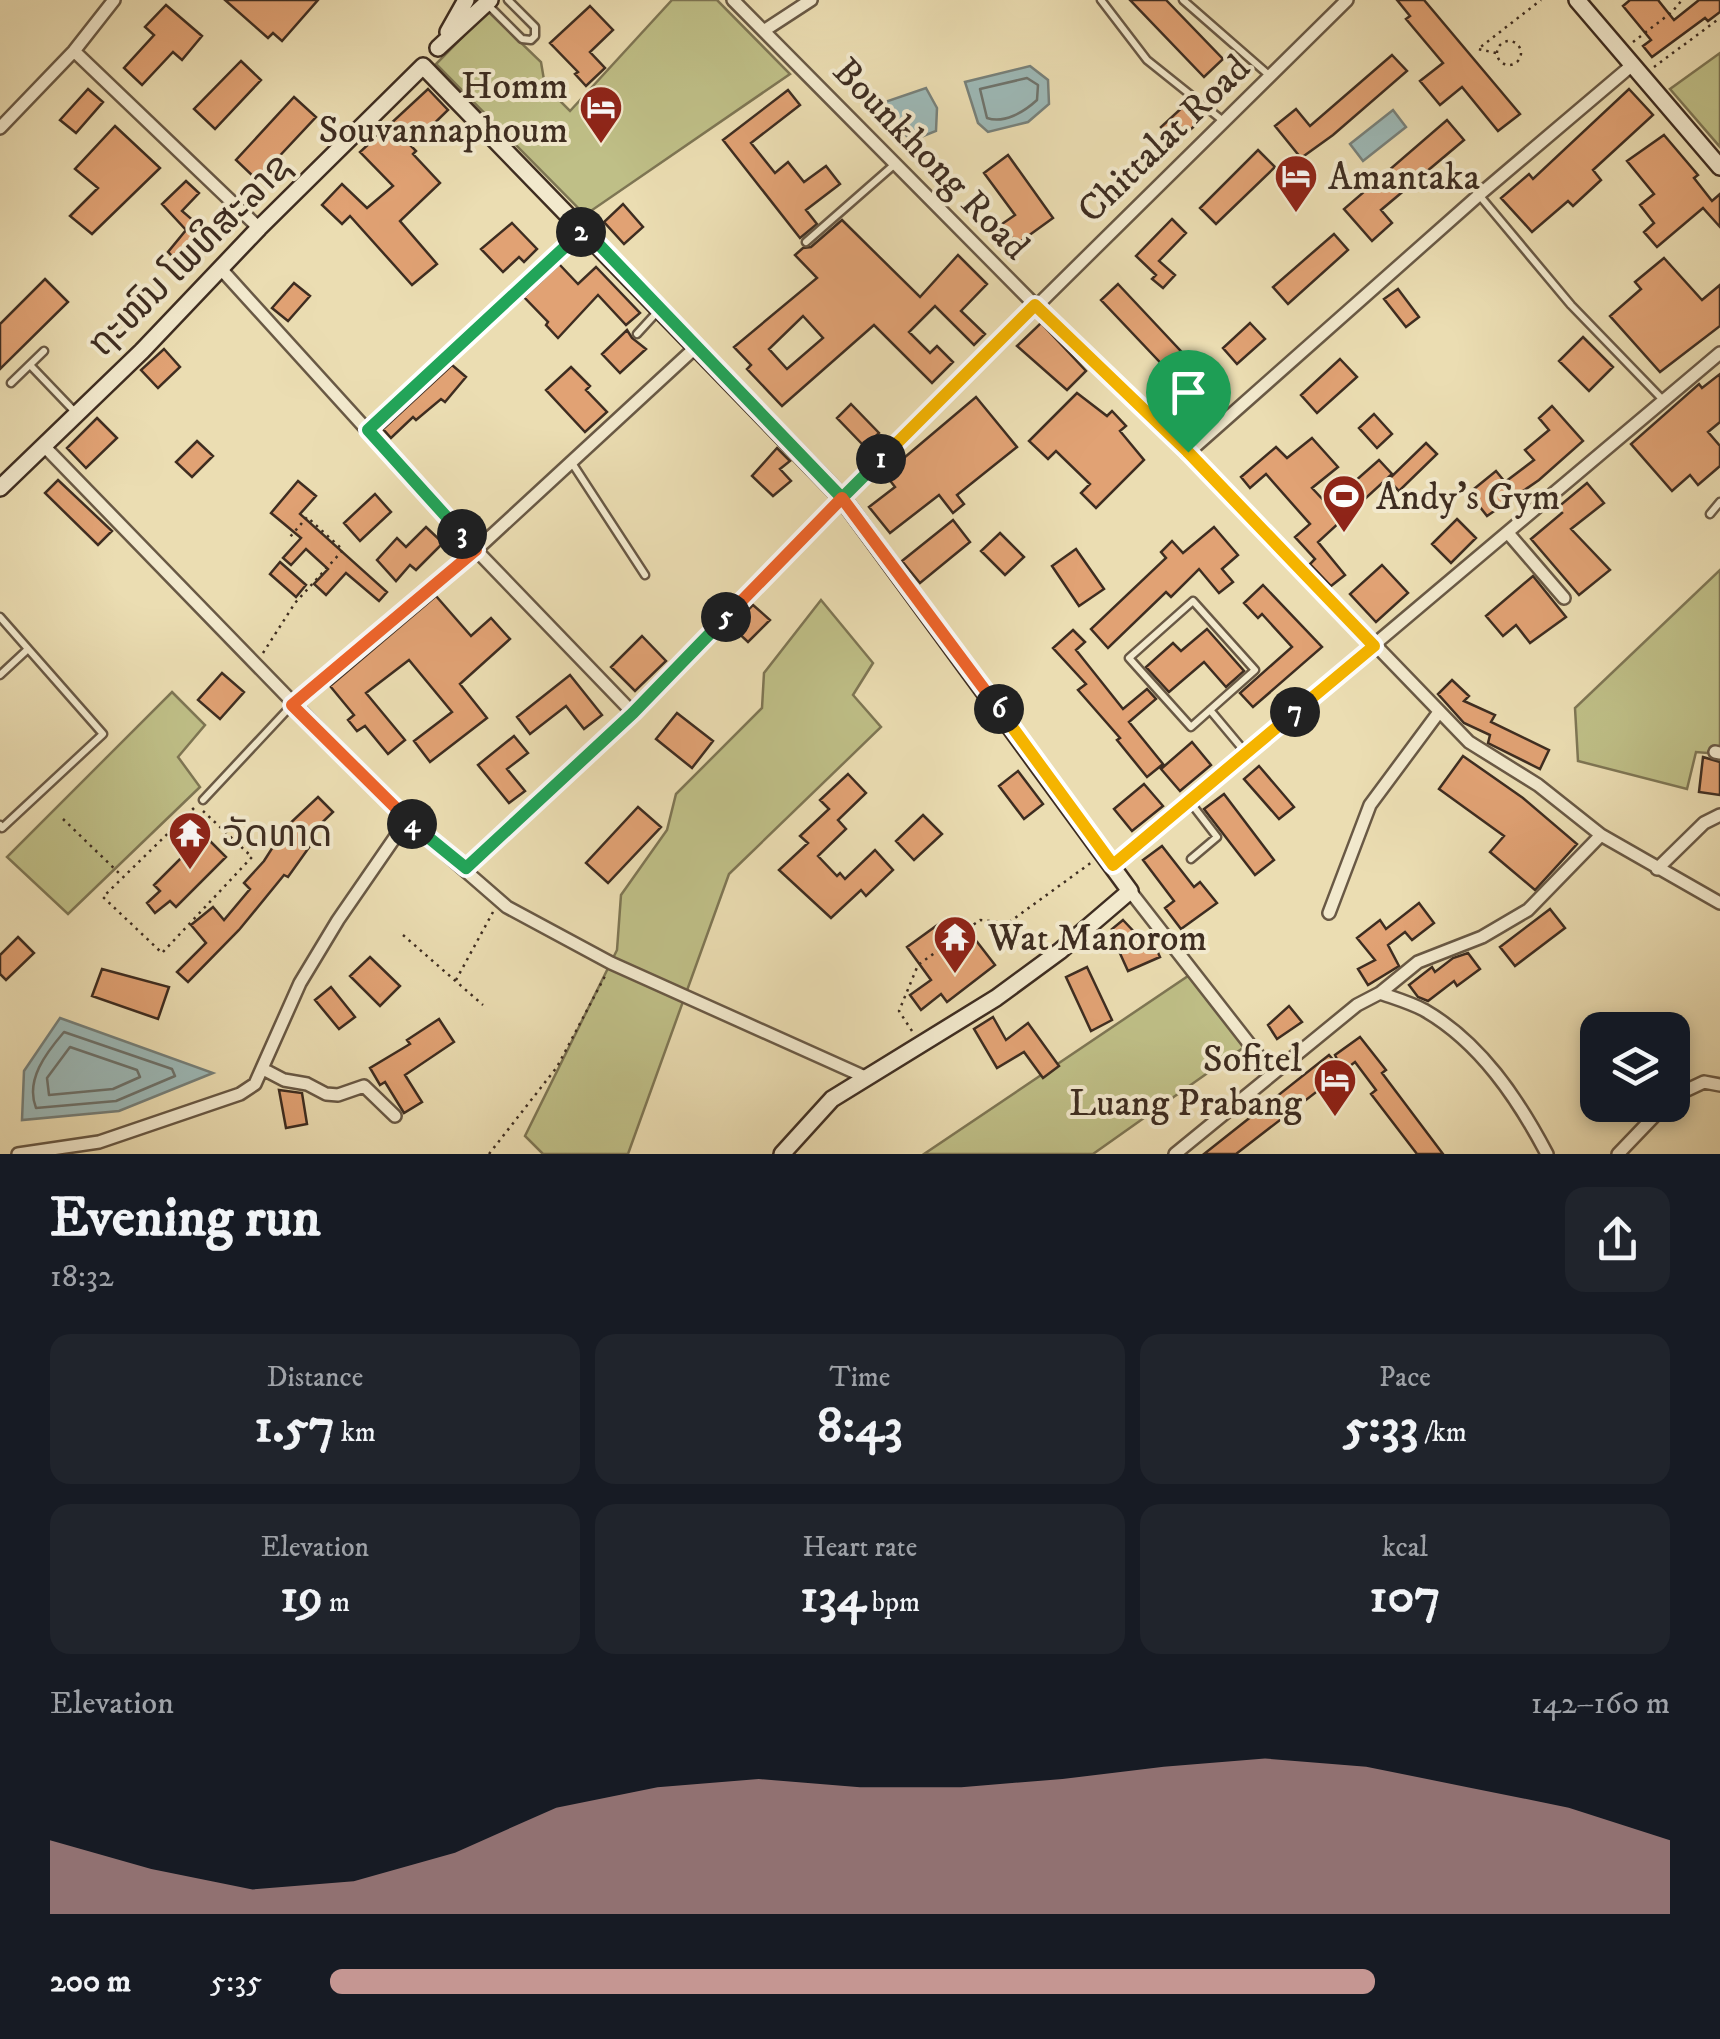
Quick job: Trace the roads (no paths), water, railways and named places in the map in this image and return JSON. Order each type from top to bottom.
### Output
[{"type":"street","points":[[0,128],[74,51],[114,0]]},
{"type":"street","points":[[438,48],[466,0]]},
{"type":"street","name":"Bounkhong Road","points":[[733,0],[1035,305],[1188,452],[1469,742],[1538,785],[1601,834],[1720,903]]},
{"type":"street","points":[[765,30],[811,0]]},
{"type":"street","name":"Chittalat Road","points":[[466,868],[633,713],[1035,305],[1347,0]]},
{"type":"street","points":[[1577,0],[1720,167]]},
{"type":"street","points":[[488,2],[423,66],[842,498],[1130,891],[1272,1072]]},
{"type":"street","points":[[74,51],[259,228]]},
{"type":"street","name":"ຖະໜົນ ໂພທິສະລາຊ","points":[[0,488],[423,66]]},
{"type":"street","points":[[1188,452],[1479,195],[1636,71]]},
{"type":"street","points":[[368,430],[584,229]]},
{"type":"street","points":[[221,269],[476,550],[633,713]]},
{"type":"street","points":[[292,705],[476,550],[696,347]]},
{"type":"street","points":[[1109,859],[1189,801],[1720,352]]},
{"type":"street","points":[[43,445],[407,820],[500,900],[612,963],[866,1077]]},
{"type":"street","points":[[1508,533],[1564,598]]},
{"type":"street","points":[[1329,913],[1370,805],[1439,712]]},
{"type":"street","points":[[1657,869],[1704,823],[1720,815]]},
{"type":"street","points":[[18,1154],[99,1142],[240,1094],[255,1084],[300,983],[407,820]]},
{"type":"street","points":[[1180,1152],[1356,1005],[1380,993],[1418,962],[1482,937],[1528,910],[1601,834]]},
{"type":"street","points":[[782,1154],[832,1100],[996,998],[1060,952],[1130,891]]},
{"type":"street","points":[[1380,993],[1424,1010],[1474,1048],[1521,1104],[1547,1154]]},
{"type":"street","points":[[262,1070],[338,1096],[364,1086],[395,1116]]},
{"type":"street","points":[[1690,1089],[1704,1082],[1720,1085]]},
{"type":"street","points":[[1618,1154],[1648,1122]]},
{"type":"lane","points":[[488,2],[522,39],[533,38],[535,28],[508,0]]},
{"type":"lane","points":[[1101,0],[1147,60],[1222,120]]},
{"type":"lane","points":[[1183,0],[1270,76]]},
{"type":"lane","points":[[806,242],[895,164]]},
{"type":"lane","points":[[1479,195],[1572,304],[1664,400]]},
{"type":"lane","points":[[637,334],[660,309]]},
{"type":"lane","points":[[12,383],[44,351]]},
{"type":"lane","points":[[30,365],[76,413]]},
{"type":"lane","points":[[572,463],[645,575]]},
{"type":"lane","points":[[1710,514],[1720,502]]},
{"type":"lane","points":[[1193,601],[1255,670],[1210,710],[1191,727],[1130,658],[1193,601]]},
{"type":"lane","points":[[0,618],[102,734],[1,828]]},
{"type":"lane","points":[[0,674],[28,649]]},
{"type":"lane","points":[[202,800],[292,705]]},
{"type":"lane","points":[[1210,710],[1246,753]]},
{"type":"lane","points":[[1189,801],[1217,837],[1190,859]]},
{"type":"water","points":[[1030,66],[1048,80],[1049,104],[1028,122],[988,132],[978,123],[965,82]]},
{"type":"water","points":[[926,88],[937,108],[936,131],[911,141],[879,104]]},
{"type":"water","points":[[1393,110],[1406,127],[1363,161],[1350,144]]},
{"type":"water","points":[[60,1018],[213,1073],[119,1111],[22,1120],[24,1071]]},
{"type":"place","name":"Homm Souvannaphoum","points":[[601,145]]},
{"type":"place","name":"Amantaka","points":[[1296,214]]},
{"type":"place","name":"Andy's Gym","points":[[1344,534]]},
{"type":"place","name":"ວັດທາດ","points":[[190,871]]},
{"type":"place","name":"Wat Manorom","points":[[955,975]]},
{"type":"place","name":"Sofitel Luang Prabang","points":[[1335,1118]]}]
